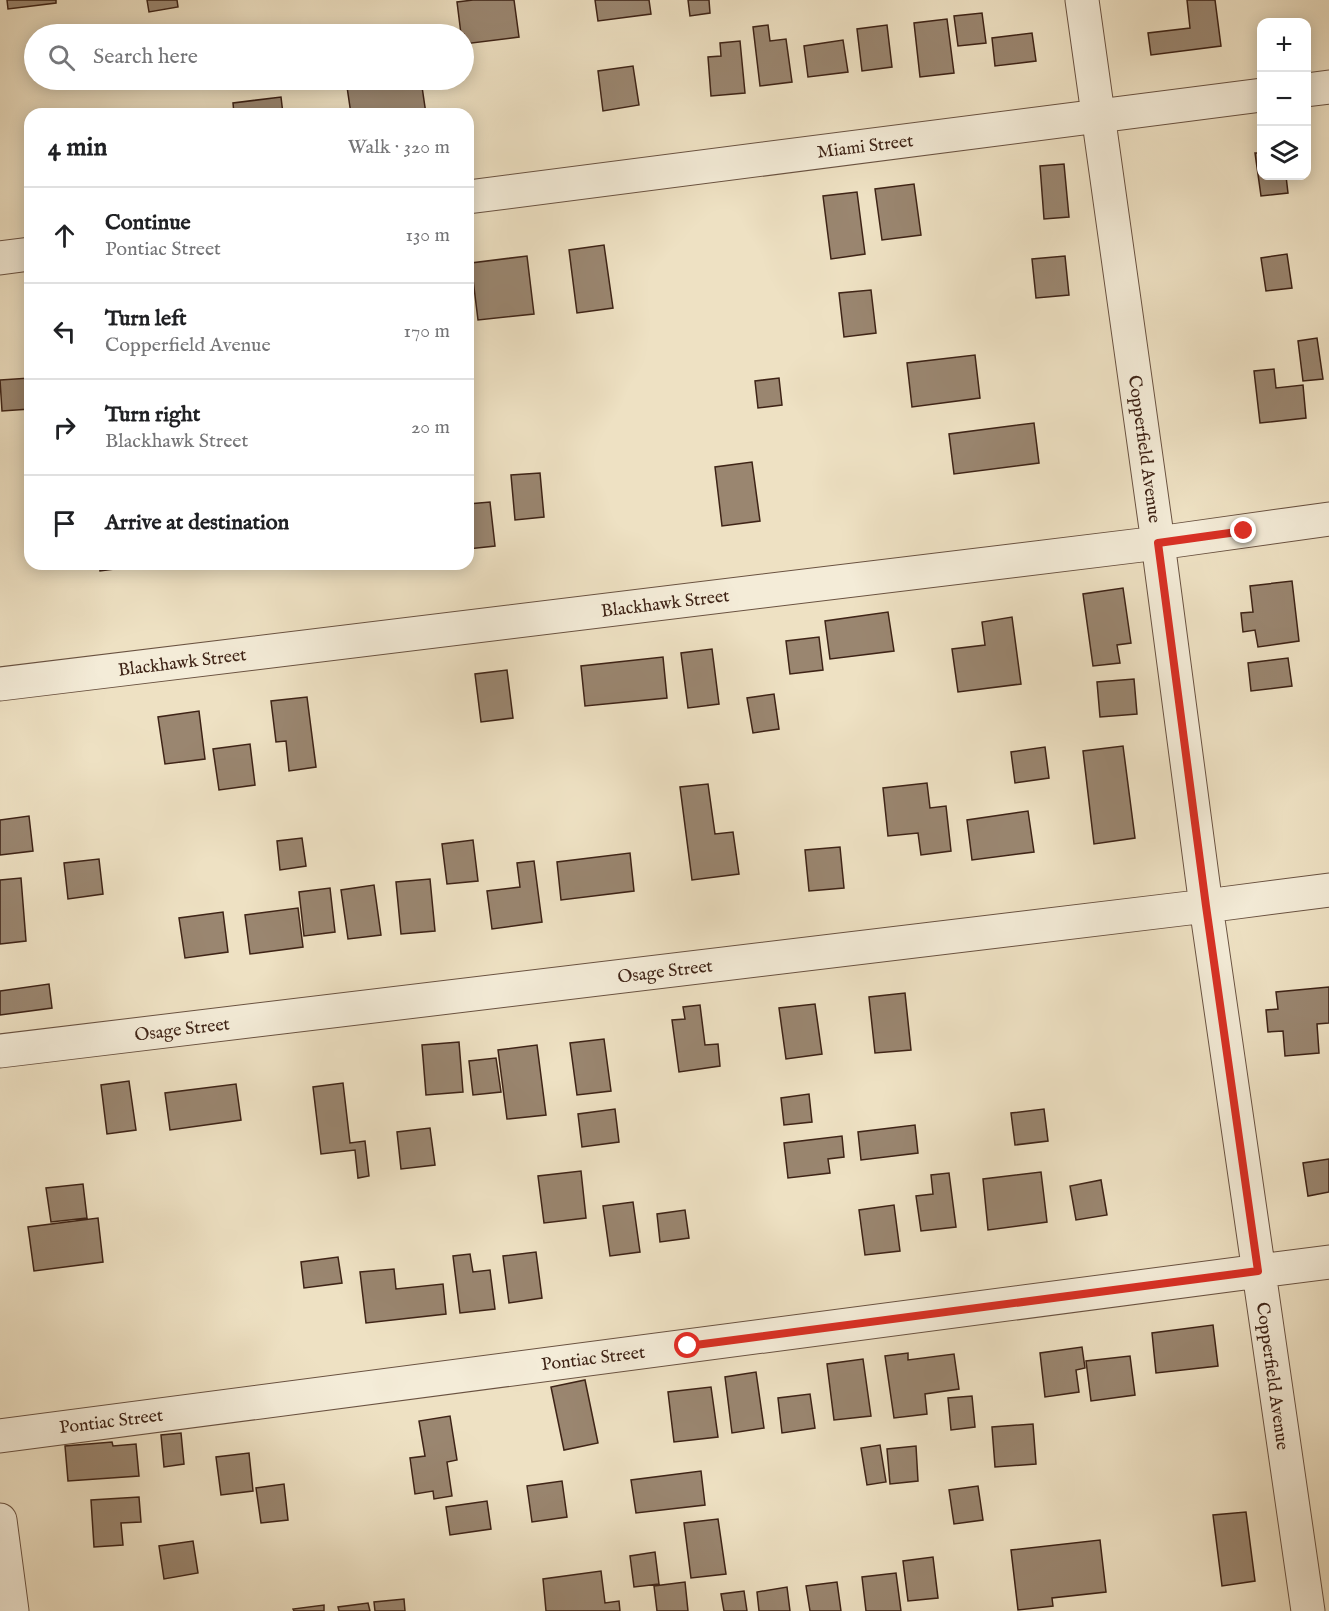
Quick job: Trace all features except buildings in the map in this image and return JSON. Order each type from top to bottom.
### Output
[{"type":"street","name":"Copperfield Avenue","points":[[1082,0],[1206,906],[1308,1611]]},
{"type":"street","points":[[1311,89],[1329,87]]},
{"type":"street","name":"Miami Street","points":[[474,196],[1257,96]]},
{"type":"street","points":[[0,258],[24,255]]},
{"type":"street","name":"Blackhawk Street","points":[[0,684],[1158,543],[1329,519]]},
{"type":"street","name":"Osage Street","points":[[0,1051],[1329,890]]},
{"type":"street","name":"Pontiac Street","points":[[0,1436],[1329,1262]]},
{"type":"street","points":[[0,1521],[12,1611]]},
{"type":"route","points":[[688,1346],[1258,1271],[1206,906],[1158,543],[1244,531]]}]
